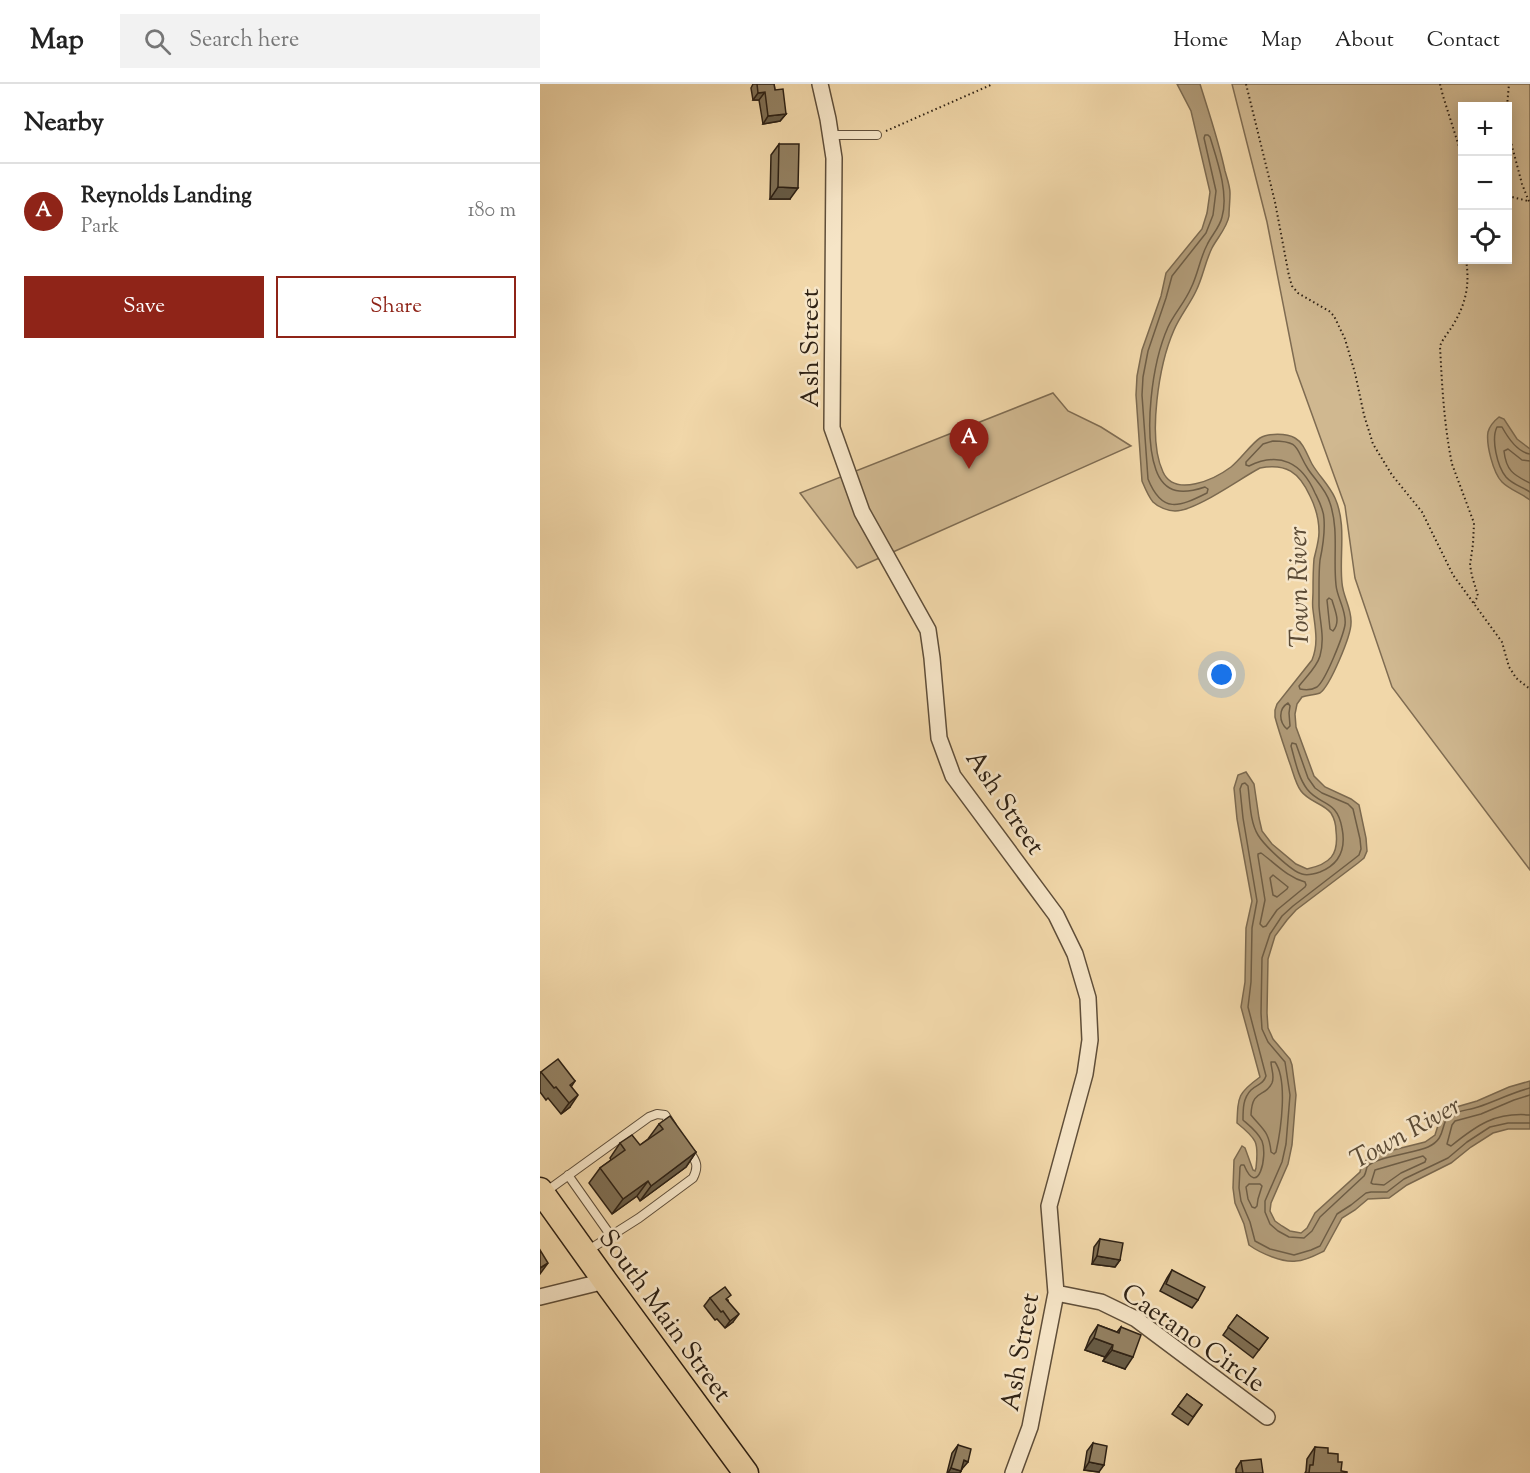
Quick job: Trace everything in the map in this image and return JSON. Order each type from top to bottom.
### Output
[{"type":"main road","name":"South Main Street","points":[[542,1192],[584,1253],[746,1473]]},
{"type":"street","name":"Ash Street","points":[[820,84],[834,158],[832,428],[862,512],[928,630],[939,738],[953,776],[1056,915],[1075,954],[1088,998],[1090,1040],[1085,1074],[1049,1206],[1056,1293],[1030,1427],[1013,1473]]},
{"type":"street","points":[[540,1297],[605,1281]]},
{"type":"street","name":"Caetano Circle","points":[[1056,1293],[1101,1302],[1136,1319],[1267,1417]]},
{"type":"lane","points":[[831,135],[877,135]]},
{"type":"lane","points":[[542,1192],[649,1116],[665,1115],[678,1133]]},
{"type":"lane","points":[[584,1253],[639,1218],[693,1178],[697,1170],[696,1161],[684,1142]]},
{"type":"lane","points":[[568,1175],[611,1236]]},
{"type":"path","points":[[877,135],[993,84]]},
{"type":"path","points":[[1246,84],[1275,202],[1288,276],[1292,286],[1301,295],[1329,311],[1337,321],[1355,373],[1373,444],[1392,475],[1422,512],[1454,575],[1502,642],[1512,673],[1530,689]]},
{"type":"path","points":[[1440,84],[1458,143]]},
{"type":"path","points":[[1507,102],[1509,84]]},
{"type":"path","points":[[1512,146],[1529,202]]},
{"type":"path","points":[[1512,197],[1529,202]]},
{"type":"path","points":[[1466,264],[1468,284],[1466,298],[1459,315],[1440,346],[1450,454],[1474,524],[1470,565],[1478,596],[1474,603]]},
{"type":"shaded area","points":[[1232,84],[1530,84],[1530,870],[1392,687],[1355,578],[1345,506],[1296,370],[1267,222]]},
{"type":"shaded area","points":[[1053,393],[1068,411],[1101,427],[1131,446],[857,568],[800,493]]},
{"type":"water","points":[[1177,84],[1200,84],[1229,185],[1229,216],[1210,253],[1196,291],[1176,325],[1169,344],[1160,381],[1155,421],[1158,458],[1169,480],[1176,484],[1195,484],[1224,472],[1263,436],[1283,434],[1298,440],[1333,493],[1339,508],[1342,529],[1342,583],[1351,618],[1348,638],[1329,681],[1320,693],[1302,697],[1297,704],[1295,714],[1296,727],[1314,776],[1325,787],[1359,805],[1367,851],[1358,863],[1296,910],[1275,936],[1268,959],[1268,1028],[1273,1039],[1290,1059],[1296,1095],[1288,1164],[1271,1203],[1270,1211],[1275,1221],[1290,1231],[1301,1233],[1307,1228],[1315,1213],[1360,1172],[1362,1163],[1368,1159],[1425,1142],[1435,1135],[1440,1119],[1446,1110],[1530,1081],[1530,1129],[1508,1129],[1493,1133],[1451,1163],[1407,1185],[1389,1198],[1368,1199],[1342,1218],[1324,1251],[1299,1261],[1278,1259],[1249,1245],[1244,1224],[1235,1203],[1234,1160],[1242,1146],[1255,1171],[1257,1159],[1257,1147],[1253,1137],[1237,1123],[1239,1101],[1243,1091],[1260,1077],[1241,1007],[1245,982],[1246,928],[1252,901],[1237,819],[1234,788],[1238,775],[1246,772],[1254,784],[1262,831],[1272,844],[1296,864],[1307,869],[1322,864],[1331,857],[1337,839],[1333,817],[1328,810],[1304,795],[1299,788],[1275,717],[1277,704],[1312,660],[1314,654],[1316,635],[1313,571],[1319,535],[1318,522],[1317,513],[1306,488],[1296,475],[1284,468],[1260,468],[1206,500],[1184,510],[1175,511],[1158,506],[1153,502],[1142,481],[1136,395],[1142,350],[1161,296],[1166,273],[1202,229],[1210,192],[1191,111]]},
{"type":"water","points":[[1499,417],[1504,419],[1517,439],[1530,449],[1530,500],[1502,482],[1493,465],[1488,432],[1492,423]]},
{"type":"building","points":[[757,84],[774,84],[775,90],[783,89],[786,114],[768,116],[765,92],[758,93]]},
{"type":"building","points":[[779,144],[799,144],[798,188],[778,187]]},
{"type":"building","points":[[558,1059],[575,1081],[570,1085],[578,1095],[569,1103],[541,1072]]},
{"type":"building","points":[[670,1116],[696,1152],[651,1186],[648,1181],[623,1199],[600,1168],[625,1150],[620,1143],[632,1135],[640,1145],[663,1129],[659,1124]]},
{"type":"building","points":[[1100,1239],[1123,1243],[1120,1260],[1097,1256]]},
{"type":"building","points":[[540,1250],[548,1263],[540,1268]]},
{"type":"building","points":[[1172,1270],[1205,1287],[1198,1300],[1166,1284]]},
{"type":"building","points":[[725,1287],[731,1295],[726,1299],[739,1314],[730,1321],[710,1298]]},
{"type":"building","points":[[1237,1315],[1268,1338],[1259,1350],[1228,1327]]},
{"type":"building","points":[[1098,1325],[1119,1333],[1121,1327],[1141,1335],[1133,1357],[1112,1350],[1113,1345],[1094,1338]]},
{"type":"building","points":[[1187,1394],[1202,1405],[1193,1417],[1178,1406]]},
{"type":"building","points":[[1093,1443],[1107,1446],[1104,1465],[1089,1462]]},
{"type":"building","points":[[958,1445],[971,1449],[968,1462],[964,1460],[961,1471],[951,1468]]},
{"type":"building","points":[[1315,1447],[1328,1448],[1328,1453],[1338,1454],[1338,1462],[1342,1462],[1341,1471],[1347,1473],[1309,1473],[1310,1465],[1313,1465]]},
{"type":"building","points":[[1261,1459],[1263,1473],[1243,1473],[1241,1461]]},
{"type":"place","name":"Reynolds Landing","points":[[969,469]]},
{"type":"water label","name":"Town River","points":[[1298,587]]},
{"type":"water label","name":"Town River","points":[[1405,1132]]}]
